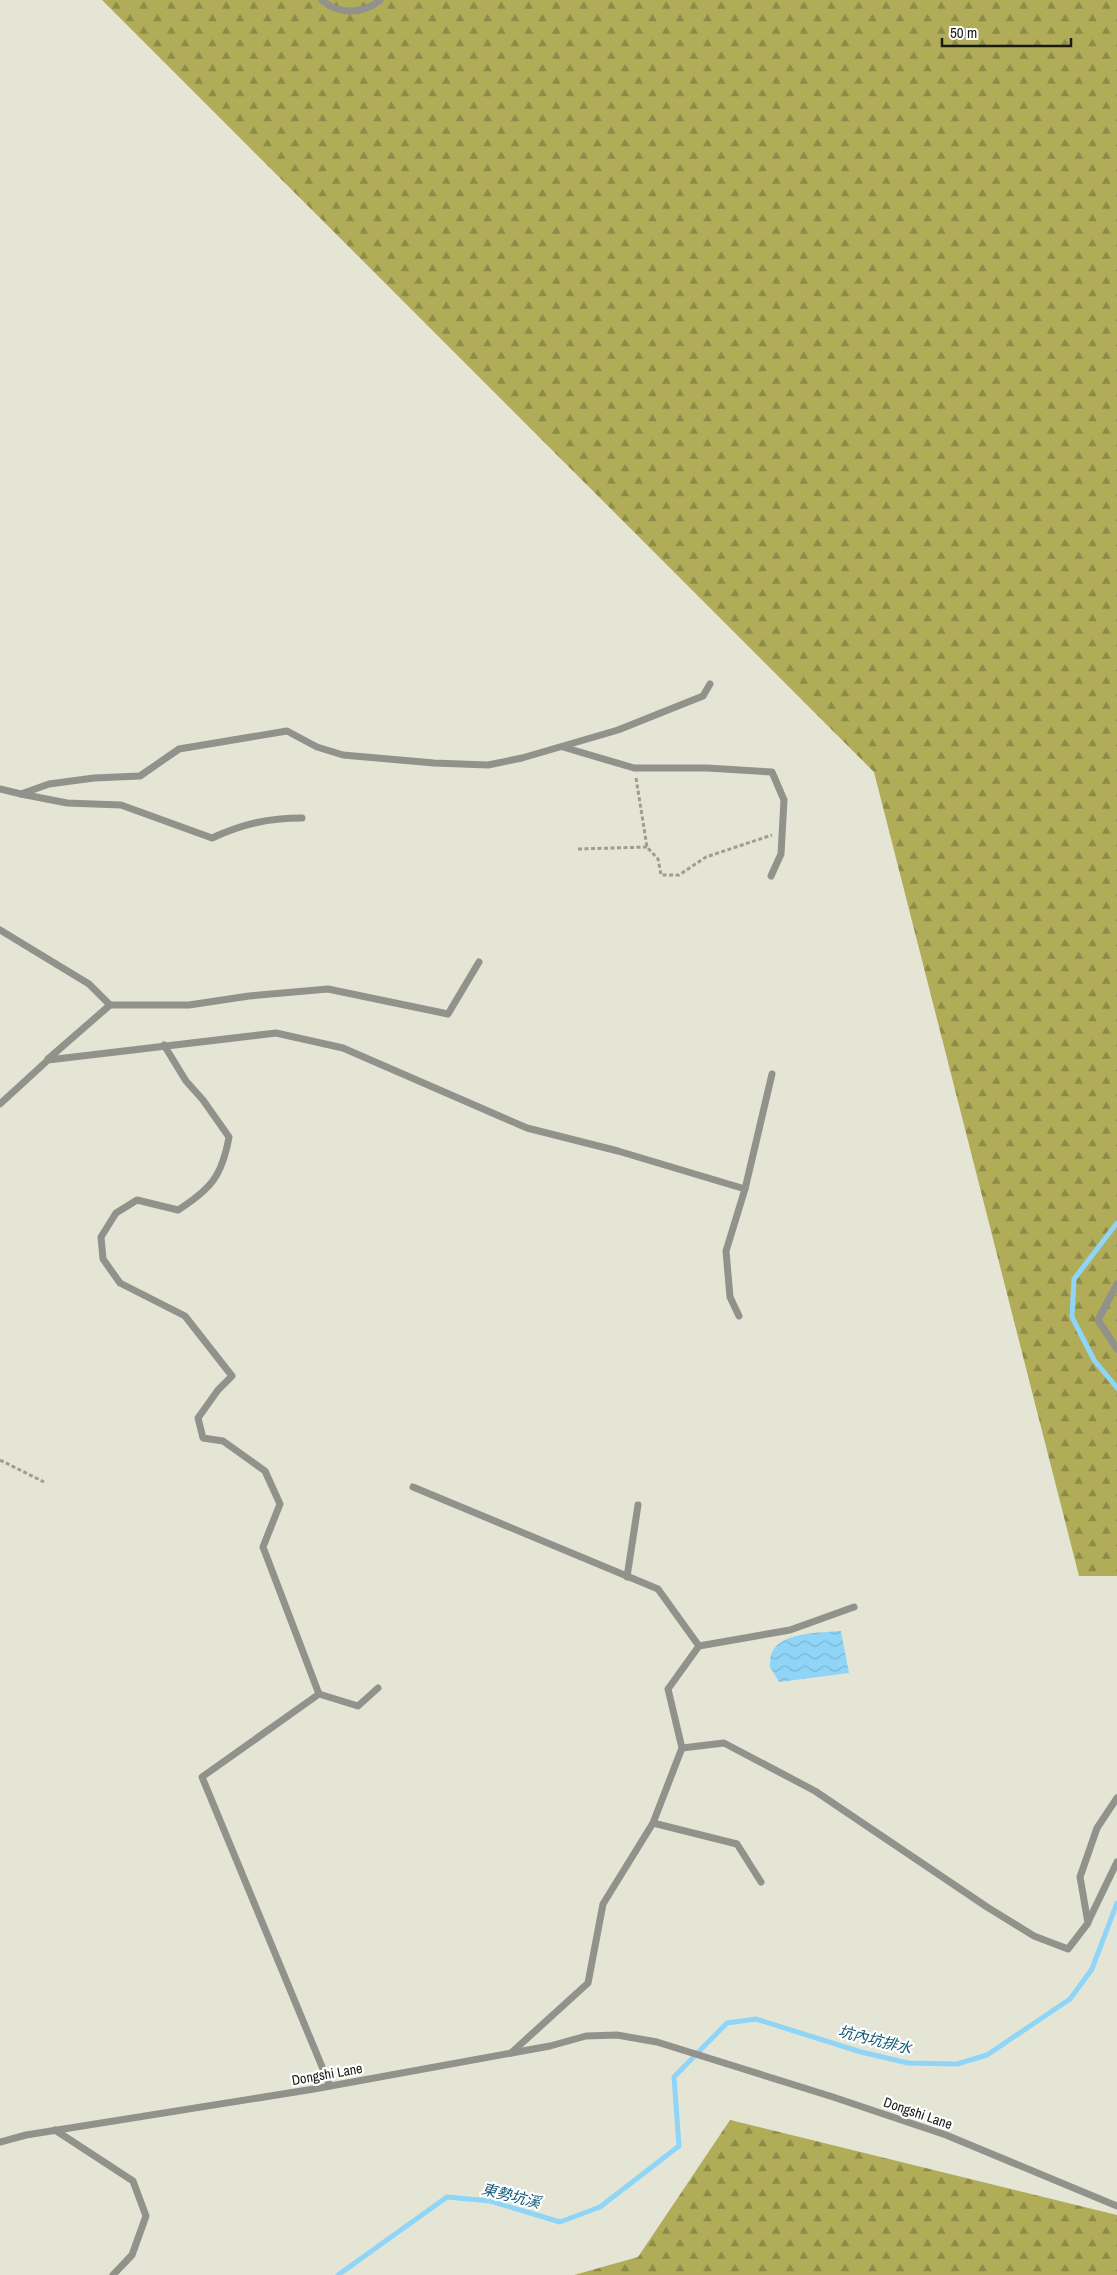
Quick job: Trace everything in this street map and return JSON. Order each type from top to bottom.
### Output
[{"type":"lane","points":[[322,0],[340,10],[354,12],[380,0]]},
{"type":"lane","points":[[21,794],[49,784],[94,778],[140,776],[179,749],[287,731],[317,747],[342,755],[434,763],[488,765],[522,758],[618,730],[703,696],[710,684]]},
{"type":"lane","points":[[562,747],[634,768],[708,768],[772,772],[784,800],[784,832],[781,854],[771,876]]},
{"type":"lane","points":[[0,789],[67,803],[121,805],[212,838],[234,828],[271,818],[302,818]]},
{"type":"lane","points":[[0,930],[89,984],[110,1004]]},
{"type":"lane","points":[[0,1104],[110,1004],[189,1004],[249,996],[328,989],[448,1014],[479,962]]},
{"type":"lane","points":[[48,1060],[276,1033],[343,1048],[527,1128],[618,1151],[745,1190]]},
{"type":"lane","points":[[164,1045],[186,1081],[203,1100],[229,1137],[224,1163],[203,1194],[178,1210],[137,1200],[116,1214],[101,1237],[103,1259],[120,1282],[185,1316],[232,1376],[218,1390],[198,1418],[203,1438],[223,1442],[265,1470],[280,1504],[263,1547],[319,1694]]},
{"type":"lane","points":[[739,1316],[730,1297],[726,1251],[745,1190],[772,1074]]},
{"type":"lane","points":[[1117,1284],[1098,1320],[1117,1349]]},
{"type":"lane","points":[[413,1488],[658,1589],[699,1646]]},
{"type":"lane","points":[[627,1576],[638,1505]]},
{"type":"lane","points":[[510,2053],[588,1983],[603,1904],[653,1824],[682,1748],[668,1689],[699,1646],[790,1630],[854,1607]]},
{"type":"lane","points":[[319,1694],[358,1706],[378,1688]]},
{"type":"lane","points":[[319,1694],[202,1777],[330,2086]]},
{"type":"lane","points":[[682,1748],[724,1743],[815,1791],[987,1908],[1034,1936],[1068,1949],[1088,1923],[1117,1862]]},
{"type":"lane","points":[[1088,1923],[1080,1877],[1097,1828],[1117,1798]]},
{"type":"lane","points":[[653,1824],[737,1844],[762,1882]]},
{"type":"lane","name":"Dongshi Lane","points":[[0,2142],[55,2130],[330,2086],[550,2046],[586,2036],[617,2035],[657,2042],[684,2050],[946,2135],[1117,2206]]},
{"type":"lane","points":[[55,2130],[133,2181],[146,2216],[132,2255],[112,2275]]},
{"type":"path","points":[[634,768],[647,847],[658,859],[661,874],[679,875],[706,856],[758,838],[784,832]]},
{"type":"path","points":[[578,849],[647,847]]},
{"type":"path","points":[[0,1460],[44,1482]]},
{"type":"green space","points":[[102,0],[1117,0],[1117,1576],[1079,1576],[874,772]]},
{"type":"green space","points":[[730,2120],[1117,2215],[1117,2275],[574,2275],[638,2257]]},
{"type":"water","points":[[841,1631],[849,1673],[779,1682],[770,1667],[771,1654],[777,1645],[803,1634]]},
{"type":"waterway","points":[[1117,1223],[1074,1279],[1072,1317],[1094,1360],[1117,1388]]},
{"type":"waterway","name":"坑內坑排水","points":[[338,2275],[447,2197],[490,2201],[560,2222],[600,2207],[679,2146],[674,2077],[727,2023],[756,2019],[861,2052],[908,2063],[957,2064],[987,2055],[1070,1999],[1092,1969],[1117,1903]]},
{"type":"water label","name":"東勢坑溪","points":[[511,2196]]}]
